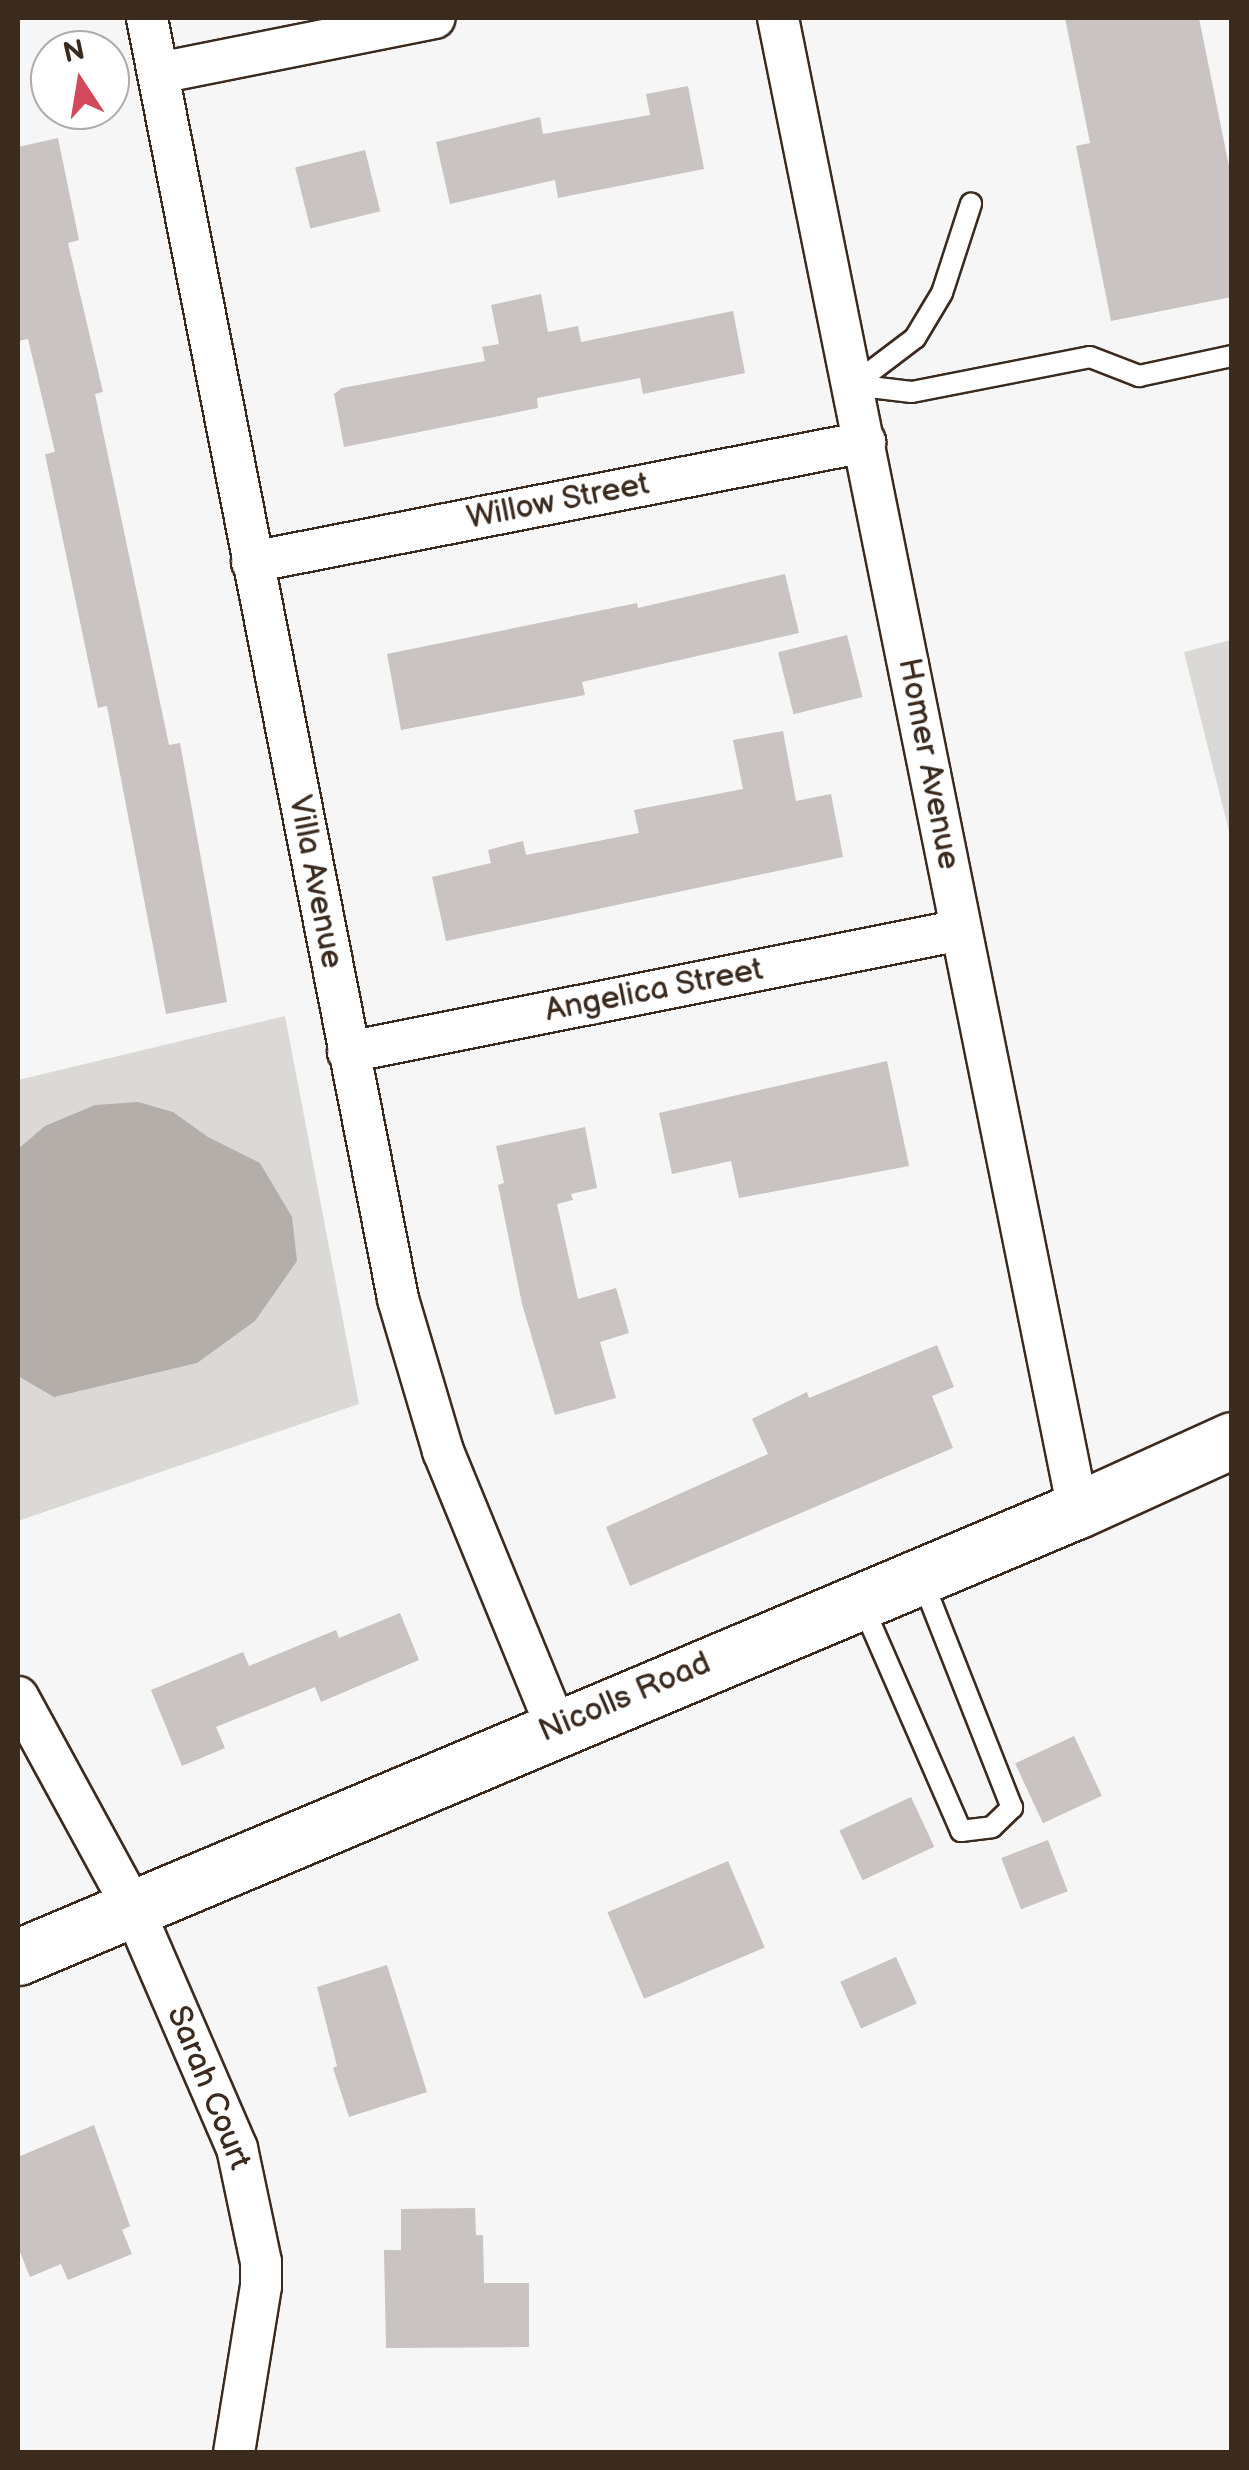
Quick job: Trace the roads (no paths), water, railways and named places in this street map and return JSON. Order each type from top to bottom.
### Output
[{"type":"street","name":"Villa Avenue","points":[[147,18],[398,1299],[443,1452],[556,1727]]},
{"type":"street","points":[[159,73],[435,18]]},
{"type":"street","name":"Homer Avenue","points":[[778,18],[1078,1510]]},
{"type":"street","name":"Willow Street","points":[[252,562],[865,442]]},
{"type":"street","name":"Angelica Street","points":[[348,1052],[961,930]]},
{"type":"street","name":"Nicolls Road","points":[[18,1957],[1078,1510],[1232,1440]]},
{"type":"street","name":"Sarah Court","points":[[18,1697],[133,1908],[237,2148],[262,2262],[257,2325],[234,2452]]},
{"type":"lane","points":[[853,384],[916,338],[942,293],[971,204]]},
{"type":"lane","points":[[853,384],[912,392],[1090,356],[1139,376],[1232,356]]},
{"type":"lane","points":[[860,1600],[961,1831],[992,1826],[1012,1808],[920,1575]]}]
